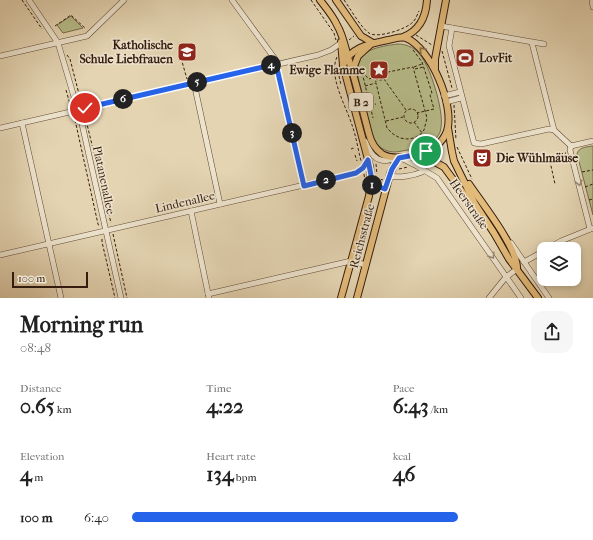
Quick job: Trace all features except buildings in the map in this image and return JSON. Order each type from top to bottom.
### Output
[{"type":"main road","name":"B 2","points":[[320,0],[337,24],[339,39],[354,72],[371,140],[381,153],[386,156],[399,158]]},
{"type":"main road","points":[[336,0],[360,36],[373,43]]},
{"type":"main road","points":[[343,65],[348,57],[360,47],[403,37],[415,30],[422,22],[427,0]]},
{"type":"main road","points":[[436,70],[435,59],[446,0]]},
{"type":"main road","points":[[403,37],[414,42],[421,48],[436,70]]},
{"type":"main road","name":"Reichsstraße","points":[[339,39],[343,65],[371,175],[369,196],[341,298]]},
{"type":"main road","points":[[354,72],[354,63],[358,56],[373,43]]},
{"type":"main road","name":"Heerstraße","points":[[436,70],[445,99],[452,152],[460,173],[475,204],[509,258],[538,298]]},
{"type":"main road","points":[[399,158],[431,149],[443,138],[448,126]]},
{"type":"main road","name":"Heerstraße","points":[[414,155],[431,160],[444,167],[463,193],[475,204]]},
{"type":"main road","name":"Reichsstraße","points":[[357,298],[385,189],[392,176],[395,163],[399,158]]},
{"type":"main road","name":"Heerstraße","points":[[460,173],[501,231],[517,261],[517,269]]},
{"type":"main road","points":[[371,184],[385,189]]},
{"type":"street","name":"Platanenallee","points":[[29,0],[58,44],[78,110],[103,231],[121,298]]},
{"type":"street","points":[[0,56],[88,36],[124,0]]},
{"type":"street","points":[[232,0],[275,59],[304,186]]},
{"type":"street","points":[[592,0],[593,7]]},
{"type":"street","points":[[441,26],[544,44]]},
{"type":"street","points":[[452,28],[449,44],[474,143],[481,144],[549,129],[554,130]]},
{"type":"street","points":[[0,128],[318,55],[331,50],[339,39]]},
{"type":"street","points":[[532,43],[554,130],[571,146]]},
{"type":"street","points":[[194,83],[220,204]]},
{"type":"street","points":[[445,99],[460,92]]},
{"type":"street","points":[[445,99],[462,98]]},
{"type":"street","points":[[355,114],[361,124],[364,138],[372,155],[388,162],[399,158]]},
{"type":"street","points":[[22,123],[61,298]]},
{"type":"street","points":[[571,146],[593,141]]},
{"type":"street","points":[[559,242],[592,228],[570,150],[571,146]]},
{"type":"street","name":"Heerstraße","points":[[399,158],[423,169],[438,179],[521,298]]},
{"type":"street","name":"Lindenallee","points":[[0,255],[356,173],[363,168],[368,160]]},
{"type":"street","points":[[392,176],[418,174],[422,172],[423,169]]},
{"type":"street","points":[[191,211],[209,296],[351,261],[366,265]]},
{"type":"street","name":"Heerstraße","points":[[501,231],[549,298]]},
{"type":"street","points":[[524,262],[537,255]]},
{"type":"street","points":[[488,298],[506,277],[517,269]]},
{"type":"path","points":[[22,0],[34,19],[45,31]]},
{"type":"path","points":[[311,0],[339,39]]},
{"type":"path","points":[[344,0],[366,30],[372,35],[378,35],[408,27],[416,19],[419,10]]},
{"type":"path","points":[[55,26],[70,15],[86,29]]},
{"type":"path","points":[[348,40],[355,36]]},
{"type":"path","points":[[416,36],[433,46]]},
{"type":"path","points":[[406,111],[412,110],[417,113],[434,109],[430,95],[432,93],[423,64],[413,50]]},
{"type":"path","points":[[442,51],[452,92]]},
{"type":"path","points":[[66,53],[70,59],[80,96]]},
{"type":"path","points":[[337,54],[334,63],[334,72],[347,115],[352,123],[361,164]]},
{"type":"path","points":[[181,58],[187,79]]},
{"type":"path","points":[[384,79],[388,72],[385,65],[377,64],[373,70],[387,128],[400,138],[414,138],[424,130],[426,123],[426,111],[413,67]]},
{"type":"path","points":[[388,72],[423,64]]},
{"type":"path","points":[[414,70],[424,67]]},
{"type":"path","points":[[354,72],[362,72],[369,79],[384,79]]},
{"type":"path","points":[[362,72],[373,118]]},
{"type":"path","points":[[339,76],[341,85]]},
{"type":"path","points":[[384,79],[406,111]]},
{"type":"path","points":[[365,86],[376,83]]},
{"type":"path","points":[[454,103],[456,142],[460,154],[458,158]]},
{"type":"path","points":[[370,105],[376,104]]},
{"type":"path","points":[[406,111],[404,116],[405,120],[408,122],[414,122]]},
{"type":"path","points":[[414,122],[417,119],[417,113]]},
{"type":"path","points":[[84,114],[111,226]]},
{"type":"path","points":[[75,116],[98,224],[103,231],[102,242],[115,298]]},
{"type":"path","points":[[386,121],[404,116]]},
{"type":"path","points":[[414,122],[422,132]]},
{"type":"path","points":[[351,149],[353,148],[354,150]]},
{"type":"path","points":[[560,154],[567,153]]},
{"type":"path","points":[[355,155],[357,161]]},
{"type":"path","points":[[543,158],[554,156]]},
{"type":"path","points":[[549,157],[555,184]]},
{"type":"path","points":[[376,163],[376,169]]},
{"type":"path","points":[[392,176],[399,169],[409,167]]},
{"type":"path","points":[[581,173],[593,170]]},
{"type":"path","points":[[373,177],[382,180]]},
{"type":"path","points":[[585,186],[593,184]]},
{"type":"path","points":[[588,200],[593,199]]},
{"type":"path","points":[[112,232],[127,298]]},
{"type":"green space","points":[[71,16],[83,28],[63,33],[57,25]]},
{"type":"green space","points":[[398,44],[406,45],[414,49],[423,58],[438,99],[441,128],[437,137],[425,146],[416,149],[393,152],[382,148],[373,139],[357,73],[357,65],[359,59],[364,54],[377,48]]},
{"type":"green space","points":[[593,146],[593,215],[577,154],[585,147]]},
{"type":"place","name":"Katholische Schule Liebfrauen","points":[[187,52]]},
{"type":"place","name":"LovFit","points":[[465,58]]},
{"type":"place","name":"Ewige Flamme","points":[[379,70]]},
{"type":"place","name":"Die Wühlmäuse","points":[[482,158]]},
{"type":"route","points":[[85,108],[276,64],[304,186],[356,173],[363,168],[368,160],[371,184],[385,189],[392,169],[399,158],[426,151]]}]
